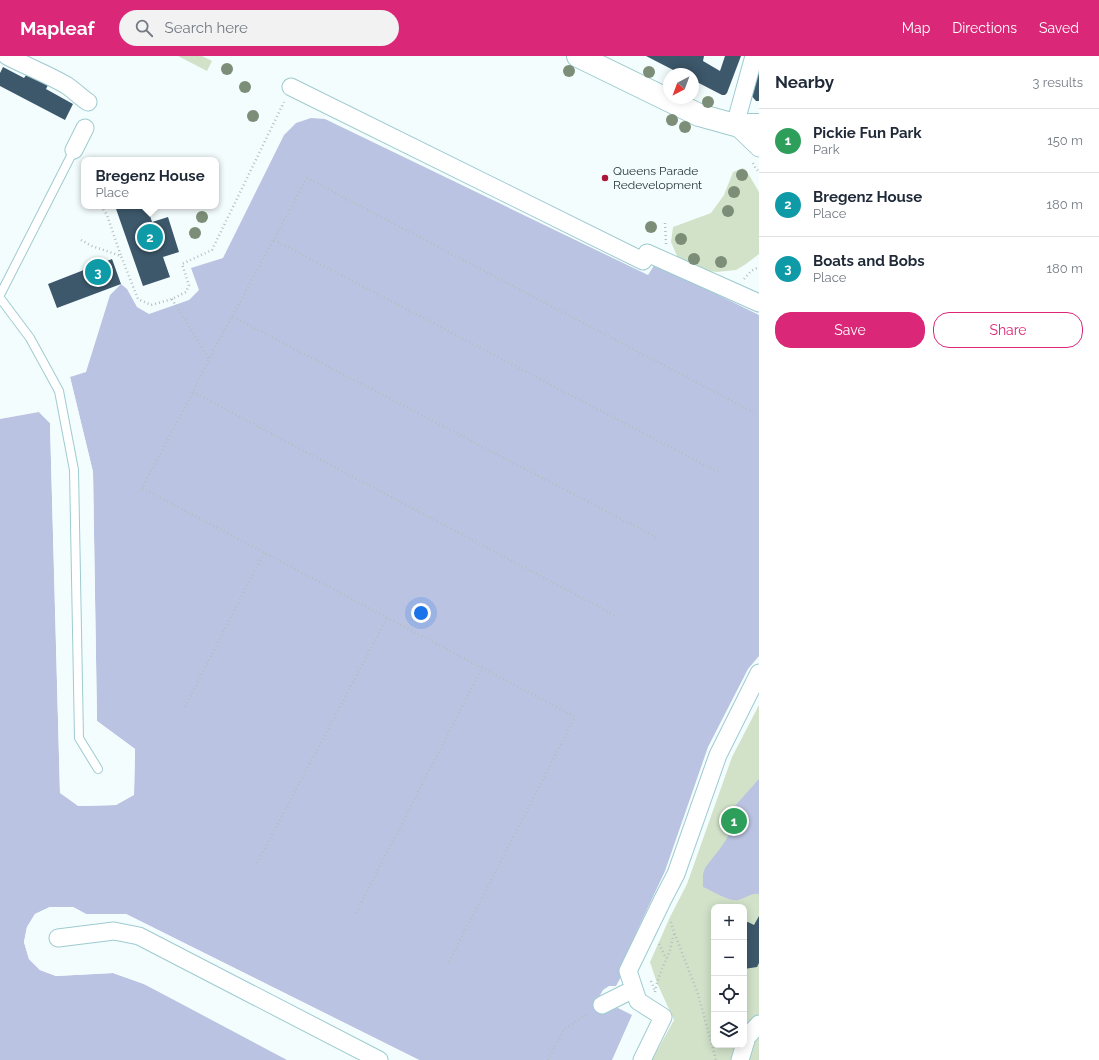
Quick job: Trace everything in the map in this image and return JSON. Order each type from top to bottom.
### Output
[{"type":"main road","points":[[578,56],[699,115],[735,125],[759,125]]},
{"type":"street","points":[[7,56],[65,85],[88,102]]},
{"type":"street","points":[[754,56],[735,125],[759,148]]},
{"type":"street","points":[[291,87],[643,261],[648,253],[759,303]]},
{"type":"street","points":[[74,150],[85,128]]},
{"type":"street","points":[[642,1060],[663,1017],[638,1001],[628,971],[676,874],[718,755],[759,673]]},
{"type":"street","points":[[58,938],[114,931],[139,936],[379,1060]]},
{"type":"street","points":[[602,1005],[634,989]]},
{"type":"street","points":[[740,1060],[747,1037],[759,1024]]},
{"type":"lane","points":[[0,295],[74,150]]},
{"type":"lane","points":[[0,298],[30,338],[60,391],[74,470],[79,738],[98,768]]},
{"type":"path","points":[[102,209],[107,215],[138,299],[151,305],[172,299],[186,292],[189,285],[182,264],[212,250],[291,87]]},
{"type":"path","points":[[449,962],[575,717],[142,488],[209,359],[307,178],[753,412]]},
{"type":"path","points":[[81,240],[92,246],[121,256]]},
{"type":"path","points":[[274,240],[718,472]]},
{"type":"path","points":[[172,299],[209,359]]},
{"type":"path","points":[[233,317],[656,537]]},
{"type":"path","points":[[193,392],[616,616]]},
{"type":"path","points":[[185,707],[264,553]]},
{"type":"path","points":[[257,863],[387,618]]},
{"type":"path","points":[[356,913],[482,668]]},
{"type":"path","points":[[663,899],[698,994],[716,1060]]},
{"type":"path","points":[[652,1010],[657,983],[669,952],[674,932]]},
{"type":"path","points":[[548,1060],[564,1029],[602,1005]]},
{"type":"green space","points":[[178,56],[202,56],[212,61],[207,71]]},
{"type":"green space","points":[[743,168],[759,192],[759,254],[736,270],[717,272],[699,270],[680,263],[671,242],[673,227],[711,213],[724,195],[733,172]]},
{"type":"green space","points":[[759,705],[759,1060],[652,1060],[674,1020],[657,983],[650,962],[670,917],[687,884],[732,757]]},
{"type":"water","points":[[311,118],[325,119],[648,275],[655,264],[759,315],[759,656],[748,669],[708,747],[665,871],[623,961],[622,975],[616,986],[609,986],[603,990],[599,997],[612,1009],[618,1008],[632,1015],[612,1060],[419,1060],[126,914],[86,914],[73,907],[50,907],[35,914],[27,927],[24,942],[29,959],[40,970],[56,976],[113,973],[144,984],[292,1060],[0,1060],[0,419],[39,412],[50,423],[60,793],[78,806],[116,805],[134,794],[135,749],[97,721],[93,472],[70,377],[86,372],[110,295],[121,284],[127,289],[137,307],[149,314],[189,300],[199,290],[191,268],[223,258],[284,135],[296,123]]},
{"type":"water","points":[[759,779],[759,894],[734,900],[703,887],[703,874],[705,868],[722,846],[730,832],[734,807]]},
{"type":"pier","points":[[70,377],[93,472],[97,721],[135,749],[134,795],[116,805],[83,806],[80,804],[115,803],[132,793],[133,750],[95,722],[91,472],[69,379]]},
{"type":"pier","points":[[41,411],[52,423],[62,792],[76,802],[60,793],[50,423],[39,412]]},
{"type":"pier","points":[[50,907],[73,907],[86,914],[126,914],[419,1060],[414,1060],[126,916],[86,916],[73,909],[50,909],[37,915],[29,927],[26,942],[31,958],[41,968],[56,974],[113,971],[144,982],[293,1058],[294,1060],[287,1060],[144,984],[113,973],[56,976],[40,970],[29,959],[24,942],[27,927],[35,914]]},
{"type":"building","points":[[646,56],[704,56],[703,61],[720,71],[725,56],[741,56],[725,95],[722,95],[699,83],[699,68],[669,68]]},
{"type":"building","points":[[759,63],[759,101],[756,101],[750,94]]},
{"type":"building","points":[[3,67],[24,78],[27,74],[48,85],[46,89],[73,104],[65,120],[0,86],[0,73]]},
{"type":"building","points":[[116,209],[148,209],[152,222],[168,217],[179,252],[163,257],[170,277],[143,286]]},
{"type":"building","points":[[112,259],[121,284],[57,308],[48,284]]},
{"type":"building","points":[[759,916],[759,963],[757,967],[747,969],[747,922],[754,925]]},
{"type":"place","name":"Queens Parade Redevelopment","points":[[605,178]]},
{"type":"place","name":"Bregenz House","points":[[150,237]]},
{"type":"place","name":"Boats and Bobs","points":[[98,272]]},
{"type":"place","name":"Pickie Fun Park","points":[[734,821]]}]
